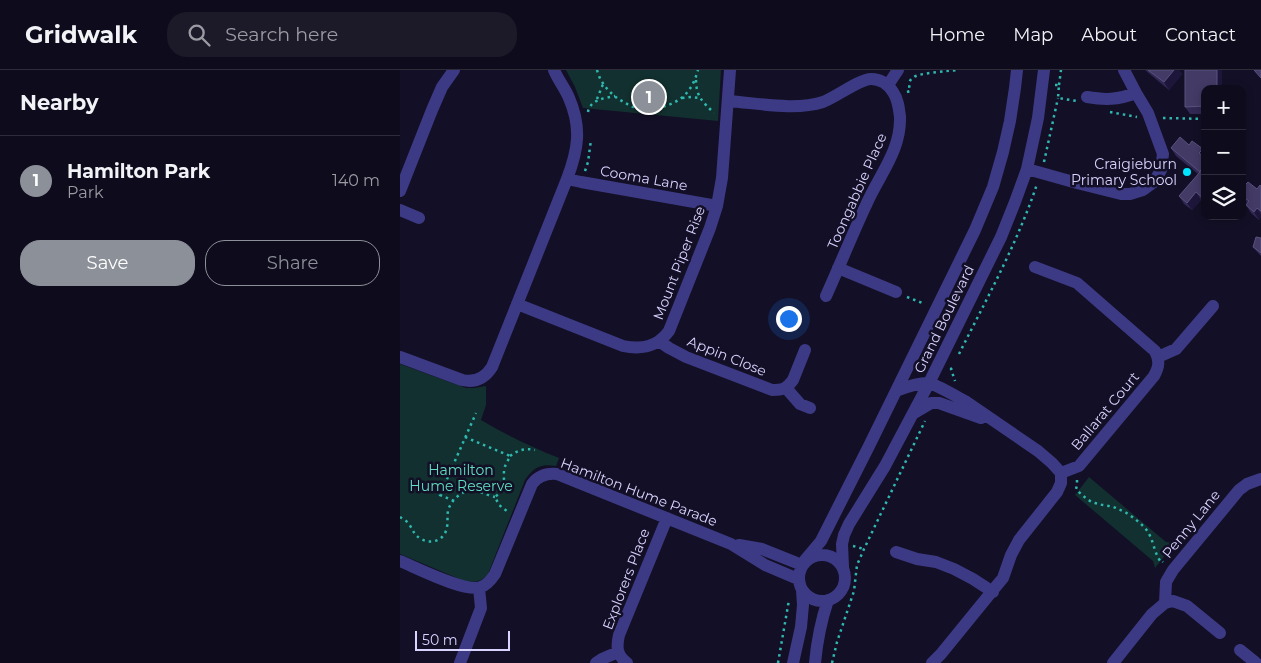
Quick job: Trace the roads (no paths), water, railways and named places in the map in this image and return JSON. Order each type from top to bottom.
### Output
[{"type":"street","points":[[400,191],[442,87],[454,70]]},
{"type":"street","points":[[400,357],[469,382],[482,378],[488,374],[492,367],[567,178],[577,144],[577,128],[574,113],[569,97],[554,70]]},
{"type":"street","name":"Mount Piper Rise","points":[[517,304],[623,346],[644,348],[651,346],[664,337],[669,331],[717,206],[722,178],[730,70]]},
{"type":"street","points":[[728,101],[793,106],[822,102],[866,80],[877,80],[888,85],[898,70]]},
{"type":"street","name":"Grand Boulevard","points":[[804,562],[821,541],[975,230],[992,187],[1010,122],[1016,70]]},
{"type":"street","name":"Grand Boulevard","points":[[843,567],[842,544],[849,524],[885,466],[929,383],[1001,237],[1027,169],[1038,118],[1044,70]]},
{"type":"street","points":[[1027,169],[1121,194],[1130,194],[1142,190],[1154,182],[1160,170],[1163,154],[1148,113],[1124,70]]},
{"type":"street","name":"Toongabbie Place","points":[[826,296],[867,202],[892,157],[898,138],[899,107],[896,96],[888,85]]},
{"type":"street","points":[[1086,97],[1111,99],[1122,98],[1136,93]]},
{"type":"street","name":"Cooma Lane","points":[[567,178],[717,206]]},
{"type":"street","points":[[400,210],[419,218]]},
{"type":"street","points":[[1035,267],[1077,283],[1155,351],[1158,357],[1176,349],[1213,306]]},
{"type":"street","name":"Toongabbie Place","points":[[838,268],[896,292]]},
{"type":"street","name":"Appin Close","points":[[659,341],[686,356],[772,390],[786,388]]},
{"type":"street","points":[[805,350],[793,380],[786,388],[800,404],[810,408]]},
{"type":"street","name":"Ballarat Court","points":[[1066,472],[1078,466],[1084,460],[1154,376],[1158,369],[1158,357]]},
{"type":"street","points":[[896,391],[913,385],[929,383],[965,401],[1066,472],[1057,492],[1019,540],[1011,555],[1003,578],[932,663]]},
{"type":"street","points":[[912,415],[930,403],[940,403],[995,423]]},
{"type":"street","name":"Hamilton Hume Parade","points":[[479,588],[486,585],[495,574],[532,484],[540,476],[552,474],[557,474],[731,544],[800,584]]},
{"type":"street","name":"Penny Lane","points":[[1164,603],[1166,582],[1173,570],[1239,490],[1247,484],[1261,479]]},
{"type":"street","name":"Explorers Place","points":[[618,652],[619,635],[667,518]]},
{"type":"street","name":"Hamilton Hume Parade","points":[[731,544],[762,549],[804,562]]},
{"type":"street","points":[[896,552],[917,559],[936,562],[954,569],[993,592]]},
{"type":"street","points":[[793,663],[801,626],[802,605],[800,584],[799,572],[804,562],[812,556],[826,554],[839,561],[843,567],[845,581],[840,593],[834,598],[820,601],[813,599],[807,596],[800,584]]},
{"type":"street","points":[[400,561],[461,586],[479,588],[481,608],[460,663]]},
{"type":"street","points":[[815,663],[820,627],[828,600]]},
{"type":"street","points":[[1113,663],[1152,614],[1164,603],[1173,601],[1187,606],[1220,633]]},
{"type":"street","points":[[1240,650],[1256,663]]},
{"type":"street","points":[[596,663],[618,652],[627,663]]},
{"type":"place","name":"Hamilton Park","points":[[649,97]]},
{"type":"place","name":"Craigieburn Primary School","points":[[1187,172]]},
{"type":"park label","name":"Hamilton Hume Reserve","points":[[461,478]]}]
